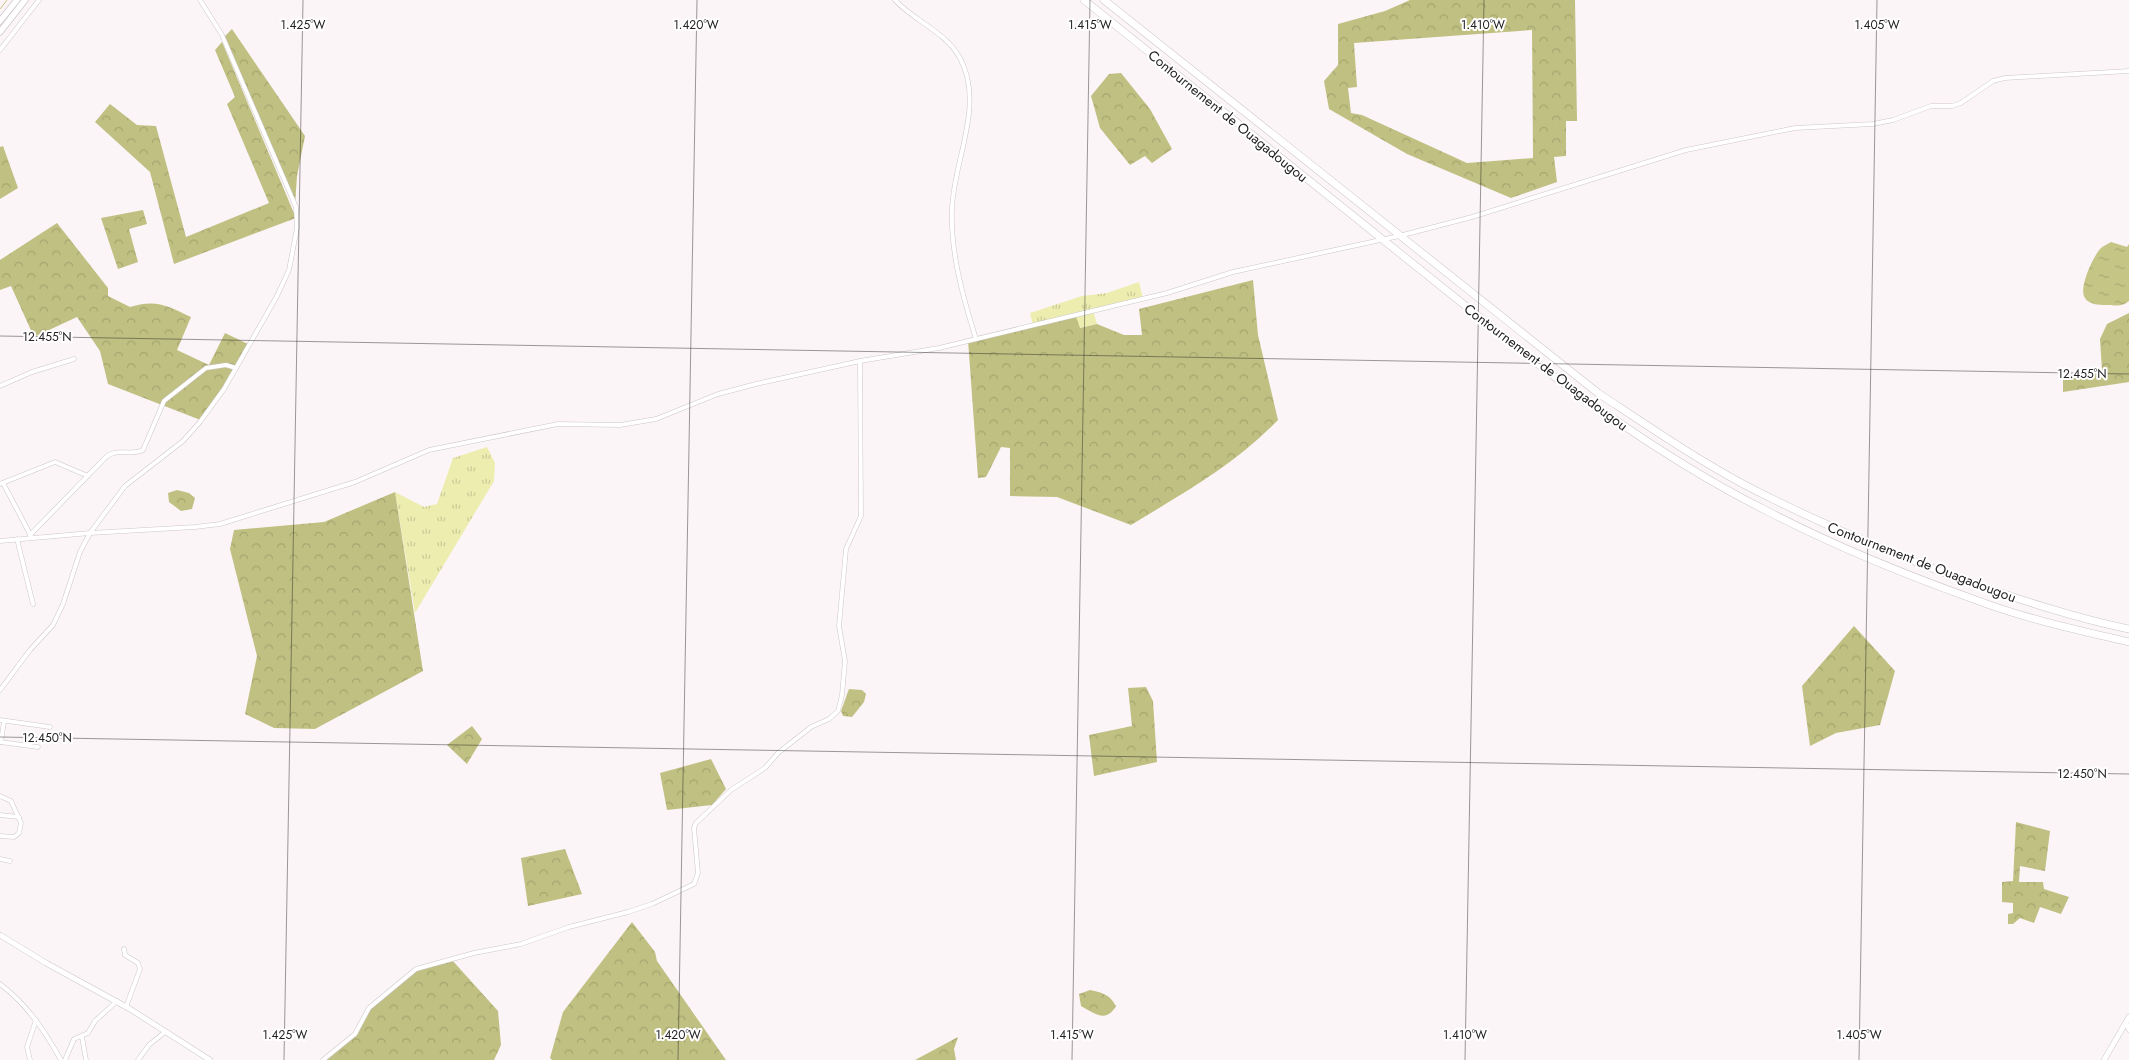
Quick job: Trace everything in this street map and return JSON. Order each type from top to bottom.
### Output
[{"type":"highway","name":"Contournement de Ouagadougou","points":[[1084,0],[1548,372],[1620,424],[1668,455],[1770,513],[1862,556],[1977,601],[2046,622],[2129,642]]},
{"type":"highway","name":"Contournement de Ouagadougou","points":[[1104,0],[1598,393],[1742,483],[1825,524],[1917,563],[2023,601],[2129,629]]},
{"type":"main road","points":[[0,21],[17,0]]},
{"type":"main road","points":[[0,32],[25,0]]},
{"type":"street","points":[[0,50],[39,0]]},
{"type":"street","points":[[0,690],[53,625],[63,604],[80,552],[90,533],[125,486],[166,455],[193,430],[218,399],[277,296],[289,270],[298,213],[226,43],[212,16],[200,0]]},
{"type":"street","points":[[895,0],[909,13],[939,33],[951,46],[966,73],[970,92],[964,142],[954,188],[952,210],[962,288],[976,338]]},
{"type":"street","points":[[0,541],[31,537],[220,524],[354,482],[429,450],[558,424],[620,425],[656,419],[718,394],[860,361],[939,348],[1167,293],[1233,272],[1399,236],[1489,211],[1686,150],[1795,128],[1873,124],[1893,120],[1931,106],[1952,106],[1962,103],[1993,81],[2005,78],[2129,71]]},
{"type":"street","points":[[0,386],[32,372],[74,359]]},
{"type":"street","points":[[323,1060],[354,1034],[369,1008],[416,969],[474,953],[521,944],[569,926],[628,912],[694,884],[698,873],[694,828],[696,823],[731,790],[765,768],[778,753],[811,727],[829,719],[838,711],[842,695],[845,662],[839,626],[846,548],[860,516],[860,361]]},
{"type":"street","points":[[31,537],[112,452],[143,450],[162,404],[198,372],[217,365],[236,368]]},
{"type":"street","points":[[31,537],[1,483],[55,462],[88,476]]},
{"type":"street","points":[[18,539],[33,604]]},
{"type":"street","points":[[38,747],[1,742],[2,721],[50,727]]},
{"type":"street","points":[[0,796],[11,801],[22,823],[16,835],[0,836]]},
{"type":"street","points":[[0,815],[19,817]]},
{"type":"street","points":[[0,859],[10,860]]},
{"type":"street","points":[[0,935],[46,963],[117,1001],[210,1060]]},
{"type":"street","points":[[124,949],[125,955],[138,963],[140,969],[126,1007]]},
{"type":"street","points":[[0,984],[15,995],[36,1020],[60,1060]]},
{"type":"street","points":[[65,1060],[74,1039],[88,1033],[95,1021],[117,1001]]},
{"type":"street","points":[[30,1060],[27,1047],[36,1020]]},
{"type":"street","points":[[2128,1020],[2129,1030]]},
{"type":"street","points":[[2104,1060],[2128,1020]]},
{"type":"street","points":[[138,1060],[149,1045],[165,1032]]},
{"type":"street","points":[[82,1037],[86,1060]]},
{"type":"green space","points":[[1410,0],[1575,0],[1577,121],[1566,121],[1566,156],[1554,157],[1557,182],[1511,198],[1407,154],[1329,109],[1324,81],[1338,65],[1338,24],[1385,11]],"holes":[[[1532,30],[1533,158],[1467,163],[1362,115],[1351,113],[1348,88],[1357,87],[1354,43]]]},
{"type":"green space","points":[[232,29],[305,136],[297,176],[295,205],[223,38]]},
{"type":"green space","points":[[222,42],[296,218],[174,264],[150,172],[95,122],[110,104],[137,125],[156,126],[186,237],[269,203],[227,104],[235,97],[215,50]]},
{"type":"green space","points":[[1121,73],[1150,109],[1172,149],[1152,163],[1145,156],[1130,165],[1100,128],[1091,96],[1109,74]]},
{"type":"green space","points":[[3,146],[18,188],[0,199],[0,147]]},
{"type":"green space","points":[[143,210],[147,224],[129,229],[138,262],[118,269],[101,218]]},
{"type":"green space","points":[[57,223],[108,288],[108,296],[130,307],[148,304],[162,305],[191,317],[177,350],[209,365],[225,333],[250,345],[223,394],[203,421],[108,384],[100,351],[77,317],[34,337],[11,286],[0,290],[0,260]]},
{"type":"green space","points":[[1253,280],[1258,335],[1278,420],[1262,436],[1226,464],[1189,490],[1131,525],[1057,497],[1010,496],[1010,448],[1001,447],[986,477],[978,478],[968,340],[1075,314],[1080,328],[1097,324],[1124,335],[1142,335],[1139,309]]},
{"type":"green space","points":[[1139,282],[1143,298],[1093,310],[1097,324],[1079,328],[1033,325],[1030,313],[1082,296],[1107,293]]},
{"type":"green space","points":[[2129,313],[2129,382],[2063,392],[2063,377],[2102,370],[2100,339],[2107,324]]},
{"type":"green space","points":[[487,447],[495,463],[494,481],[415,613],[395,492],[424,507],[437,504],[453,458]]},
{"type":"green space","points":[[177,490],[189,493],[195,498],[192,509],[181,511],[169,502],[168,493]]},
{"type":"green space","points":[[395,492],[423,671],[315,729],[274,728],[245,714],[257,656],[230,549],[234,530],[324,522]]},
{"type":"green space","points":[[1854,626],[1895,671],[1880,725],[1836,733],[1810,746],[1802,686]]},
{"type":"green space","points":[[1146,687],[1153,701],[1157,762],[1094,776],[1089,735],[1132,726],[1128,688]]},
{"type":"green space","points":[[849,689],[862,690],[866,694],[864,702],[852,717],[843,716],[841,711]]},
{"type":"green space","points":[[472,726],[482,739],[467,764],[447,745]]},
{"type":"green space","points":[[711,759],[726,789],[712,805],[667,810],[660,773]]},
{"type":"green space","points":[[2016,822],[2050,831],[2045,871],[2020,866],[2019,882],[2043,882],[2044,889],[2069,897],[2061,914],[2040,907],[2034,923],[2020,918],[2013,924],[2008,924],[2008,914],[2013,913],[2013,903],[2002,902],[2002,882],[2013,881]]},
{"type":"green space","points":[[565,849],[582,894],[528,906],[521,858]]},
{"type":"green space","points":[[632,922],[655,952],[657,961],[726,1060],[552,1060],[550,1058],[563,1012]]},
{"type":"green space","points":[[452,960],[498,1011],[501,1045],[494,1060],[325,1060],[356,1034],[370,1008],[388,995],[407,975],[416,970]]},
{"type":"green space","points":[[1090,990],[1108,996],[1116,1006],[1104,1016],[1091,1012],[1081,1006],[1079,994]]},
{"type":"green space","points":[[958,1037],[954,1049],[956,1060],[915,1060]]},
{"type":"water","points":[[2111,242],[2127,247],[2129,244],[2129,301],[2118,305],[2093,304],[2087,301],[2083,294],[2085,280],[2098,252],[2102,247]]},
{"type":"waterway","points":[[0,9],[7,0]]}]
